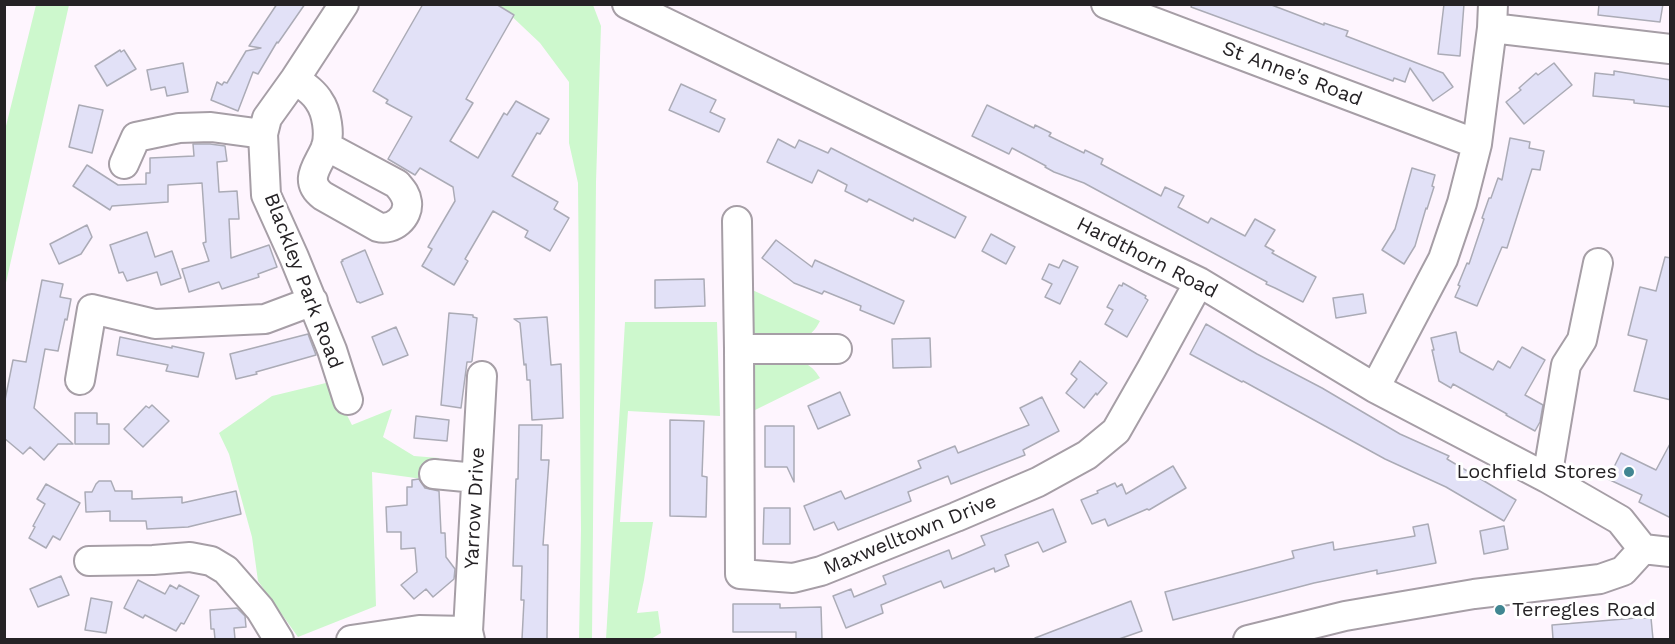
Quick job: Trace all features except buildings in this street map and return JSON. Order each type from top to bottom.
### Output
[{"type":"street","name":"St Anne's Road","points":[[1106,4],[1477,144]]},
{"type":"street","name":"Hardthorn Road","points":[[630,6],[1198,282],[1375,388],[1547,478],[1620,520],[1657,550]]},
{"type":"street","name":"Blackley Park Road","points":[[338,7],[295,79],[267,118],[263,134],[266,195],[313,302],[348,400]]},
{"type":"street","points":[[1375,388],[1443,259],[1462,203],[1477,144],[1492,16],[1671,49]]},
{"type":"street","points":[[295,79],[320,101],[325,113],[328,139],[326,146]]},
{"type":"street","points":[[124,164],[136,138],[179,128],[211,127],[263,134]]},
{"type":"street","name":"Maxwelltown Drive","points":[[737,221],[740,574],[793,578],[821,571],[1038,482],[1087,455],[1116,431],[1198,282]]},
{"type":"street","points":[[1547,478],[1566,365],[1582,340],[1598,263]]},
{"type":"street","points":[[80,380],[92,309],[155,324],[265,319],[313,302]]},
{"type":"street","points":[[739,349],[837,349]]},
{"type":"street","name":"Yarrow Drive","points":[[469,635],[482,376]]},
{"type":"street","points":[[434,474],[476,478]]},
{"type":"street","points":[[1248,639],[1345,616],[1403,606],[1474,594],[1600,579],[1623,571],[1657,550]]},
{"type":"street","points":[[89,561],[190,557],[211,561],[226,570],[260,609],[279,639]]},
{"type":"street","points":[[351,639],[419,630],[469,635]]},
{"type":"green space","points":[[36,5],[69,5],[5,287],[5,130]]},
{"type":"green space","points":[[496,5],[593,5],[601,26],[596,182],[592,639],[579,639],[581,530],[578,183],[569,143],[569,82],[540,43],[504,9]]},
{"type":"green space","points":[[748,288],[820,321],[814,330],[800,340],[784,342],[756,340],[748,330]]},
{"type":"green space","points":[[625,322],[717,322],[720,416],[628,411],[620,522],[653,522],[637,613],[658,611],[661,633],[651,639],[606,639]]},
{"type":"green space","points":[[764,360],[796,360],[808,365],[820,378],[749,413],[753,364]]},
{"type":"green space","points":[[330,382],[352,425],[392,409],[383,437],[414,456],[439,458],[437,481],[372,472],[376,606],[298,637],[258,581],[252,537],[229,454],[219,433],[272,396]]},
{"type":"place","name":"Lochfield Stores","points":[[1629,472]]},
{"type":"place","name":"Terregles Road","points":[[1500,610]]}]
